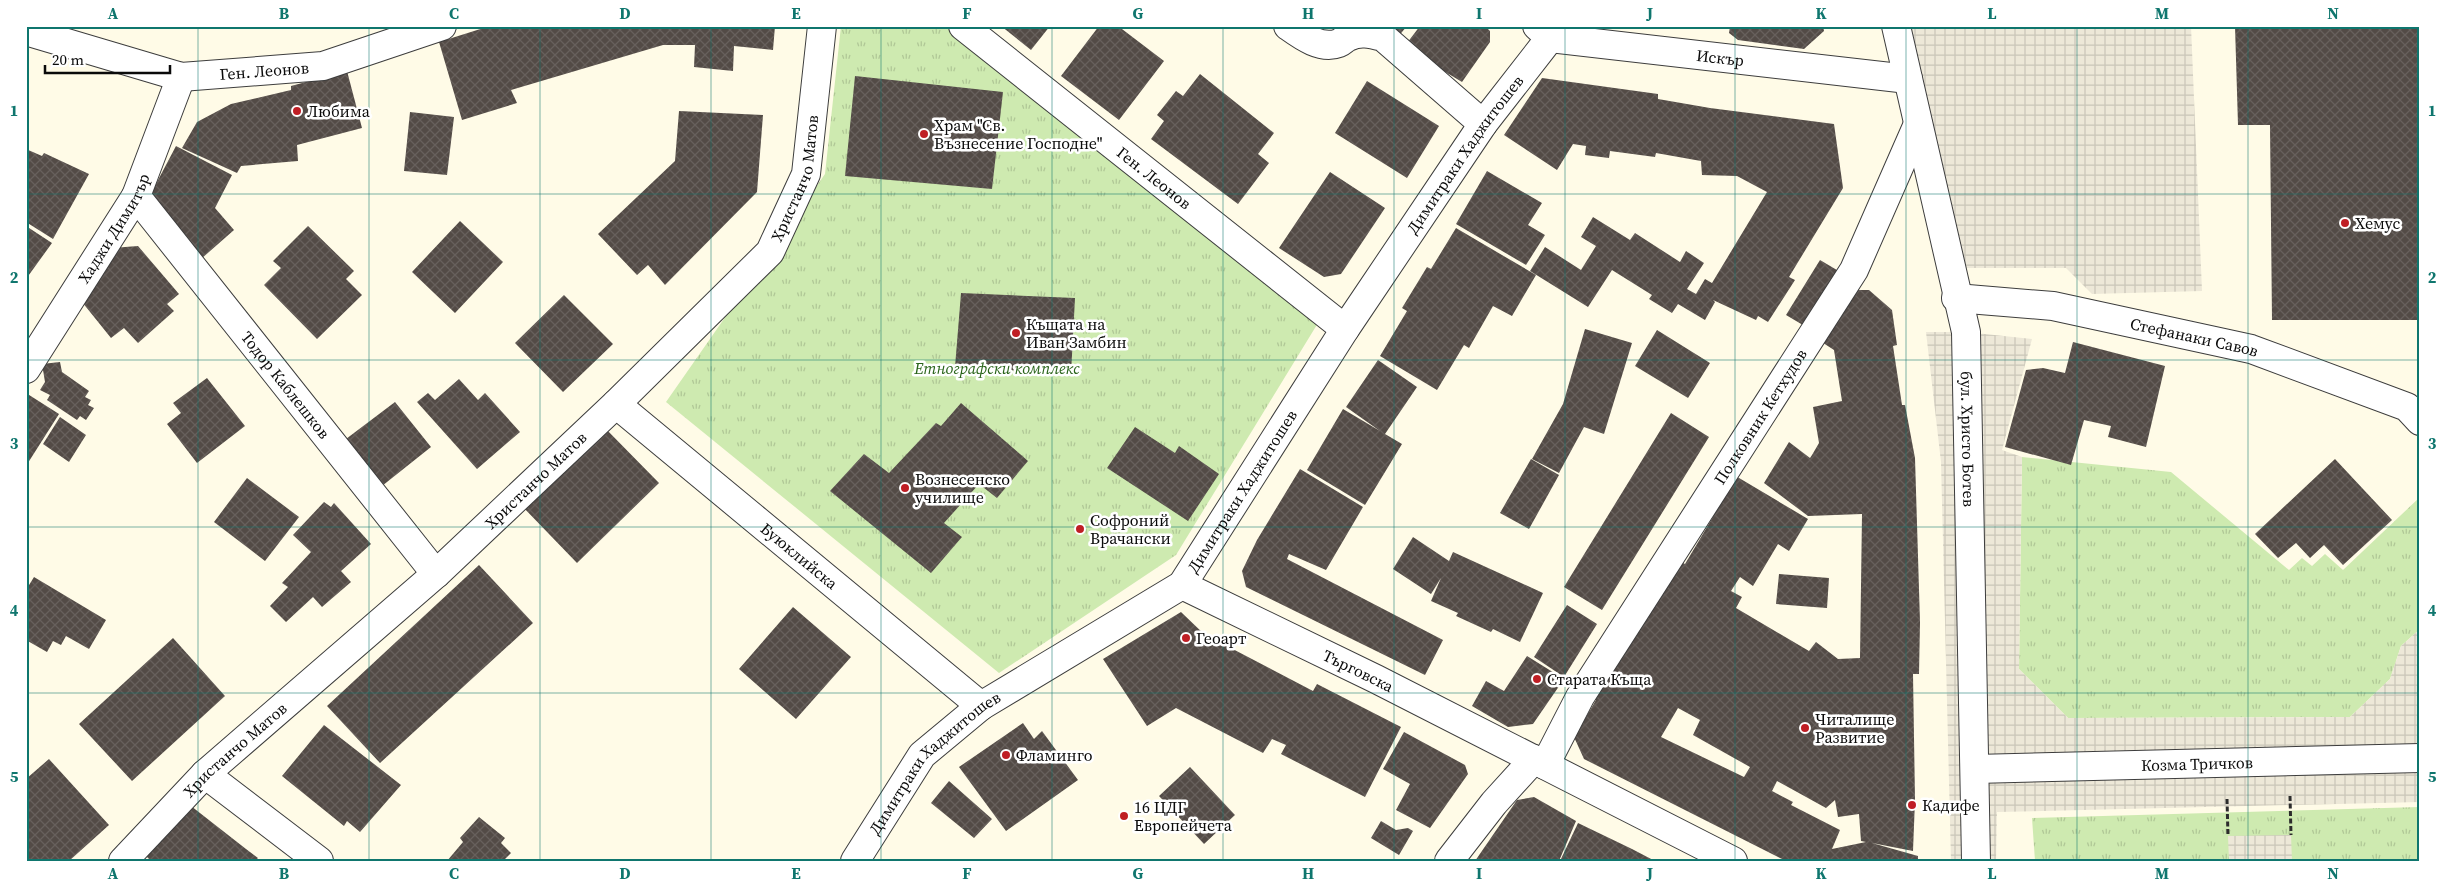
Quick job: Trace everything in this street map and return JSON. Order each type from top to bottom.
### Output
[{"type":"street","name":"Ген. Леонов","points":[[26,31],[181,77],[323,66],[442,26]]},
{"type":"street","name":"Христанчо Матов","points":[[123,861],[205,774],[436,574],[616,404],[770,252],[806,174],[822,26]]},
{"type":"street","name":"Ген. Леонов","points":[[963,26],[1345,329]]},
{"type":"street","points":[[1288,26],[1302,36],[1319,44],[1338,44],[1350,36],[1366,32],[1383,37],[1483,124]]},
{"type":"street","name":"бул. Христо Ботев","points":[[1897,26],[1956,298],[1966,332],[1976,861]]},
{"type":"street","name":"Димитраки Хаджитошев","points":[[855,861],[922,755],[981,706],[1182,584],[1345,329],[1544,32]]},
{"type":"street","name":"Искър","points":[[1544,32],[1908,79]]},
{"type":"street","name":"Хаджи Димитър","points":[[26,368],[136,196],[181,77]]},
{"type":"street","name":"Полковник Кетхудов","points":[[1539,762],[1854,270],[1918,124]]},
{"type":"street","name":"Тодор Каблешков","points":[[136,196],[436,574]]},
{"type":"street","name":"Стефанаки Савов","points":[[1956,298],[2053,306],[2251,349],[2407,407],[2420,421]]},
{"type":"street","name":"Буюклийска","points":[[616,404],[981,706]]},
{"type":"street","name":"Търговска","points":[[1182,584],[1376,679],[1733,861]]},
{"type":"street","name":"Козма Тричков","points":[[1975,769],[2420,758]]},
{"type":"street","points":[[1449,861],[1494,803],[1539,762]]},
{"type":"street","points":[[205,774],[319,861]]},
{"type":"green space","name":"Етнографски комплекс","points":[[841,26],[950,26],[1318,323],[1176,555],[999,673],[666,402],[825,174]]},
{"type":"green space","points":[[2022,457],[2171,472],[2289,570],[2302,558],[2312,566],[2325,554],[2343,570],[2420,497],[2420,629],[2401,646],[2390,679],[2350,717],[2068,718],[2019,669]]},
{"type":"green space","points":[[2420,807],[2420,861],[2035,861],[2032,818]]},
{"type":"shaded area","points":[[1909,26],[2191,26],[2202,291],[2092,294],[2066,268],[1961,268]]},
{"type":"shaded area","points":[[1926,332],[1966,332],[2032,339],[2002,450],[2022,457],[2019,669],[2068,718],[2350,717],[2390,679],[2401,646],[2420,629],[2420,802],[1997,812],[1996,861],[1951,861],[1941,462]]},
{"type":"shaded area","points":[[2291,835],[2292,861],[2229,861],[2228,836]]},
{"type":"building","points":[[490,26],[775,26],[773,50],[734,46],[733,71],[694,67],[695,45],[663,45],[511,90],[517,103],[462,120],[439,42]]},
{"type":"building","points":[[1001,26],[1050,26],[1031,50]]},
{"type":"building","points":[[1099,26],[1118,26],[1164,61],[1119,120],[1061,76]]},
{"type":"building","points":[[1369,26],[1407,26],[1392,44]]},
{"type":"building","points":[[1420,26],[1485,26],[1490,31],[1490,42],[1462,82],[1404,47]]},
{"type":"building","points":[[1730,26],[1823,26],[1824,31],[1804,49],[1738,40],[1729,33]]},
{"type":"building","name":"Хемус","points":[[2235,26],[2420,26],[2420,320],[2272,320],[2270,125],[2238,125]]},
{"type":"building","points":[[347,71],[362,128],[297,145],[298,161],[241,166],[237,173],[182,148],[197,122],[231,104],[291,90],[291,86]]},
{"type":"building","points":[[1200,74],[1274,133],[1258,154],[1269,163],[1238,204],[1151,139],[1164,121],[1157,115],[1176,91],[1183,96]]},
{"type":"building","name":"Храм \"Св. Възнесение Господне\"","points":[[855,76],[1003,92],[992,189],[845,176]]},
{"type":"building","points":[[1542,78],[1658,94],[1658,99],[1710,108],[1834,124],[1843,188],[1789,277],[1795,280],[1768,322],[1758,316],[1756,320],[1713,300],[1715,302],[1705,320],[1678,304],[1672,313],[1649,299],[1652,295],[1612,270],[1588,307],[1530,271],[1545,247],[1581,270],[1596,246],[1581,237],[1593,217],[1630,240],[1635,233],[1680,262],[1686,251],[1704,263],[1687,289],[1696,294],[1705,279],[1712,283],[1767,192],[1737,176],[1702,175],[1701,161],[1656,153],[1655,157],[1610,151],[1609,158],[1585,155],[1586,146],[1573,144],[1557,170],[1504,135]]},
{"type":"building","points":[[1367,81],[1439,126],[1407,178],[1335,133]]},
{"type":"building","points":[[679,111],[763,115],[757,192],[665,285],[648,265],[637,275],[598,234],[675,161]]},
{"type":"building","points":[[410,112],[454,117],[447,175],[404,171]]},
{"type":"building","points":[[176,146],[232,175],[215,208],[234,230],[201,259],[148,199]]},
{"type":"building","points":[[26,149],[42,156],[44,153],[89,174],[53,239],[26,222]]},
{"type":"building","points":[[1487,171],[1542,203],[1528,225],[1545,235],[1526,265],[1456,224]]},
{"type":"building","points":[[1330,172],[1385,208],[1341,274],[1324,277],[1279,248]]},
{"type":"building","points":[[460,221],[503,262],[455,313],[412,272]]},
{"type":"building","points":[[26,226],[52,243],[26,279]]},
{"type":"building","points":[[308,226],[354,271],[346,279],[362,295],[317,339],[264,285],[281,268],[273,261]]},
{"type":"building","points":[[1456,228],[1536,275],[1512,316],[1493,306],[1469,348],[1464,345],[1437,390],[1380,356],[1407,311],[1402,308],[1427,267],[1431,269]]},
{"type":"building","points":[[138,246],[179,294],[167,304],[174,311],[138,343],[124,328],[111,338],[78,297],[112,248]]},
{"type":"building","points":[[1820,260],[1847,276],[1813,331],[1786,315]]},
{"type":"building","points":[[1845,290],[1869,290],[1892,310],[1897,345],[1893,346],[1902,405],[1905,405],[1915,458],[1920,622],[1919,674],[1913,674],[1915,800],[1913,851],[1872,843],[1918,856],[1918,861],[1786,861],[1584,759],[1574,737],[1596,700],[1592,698],[1676,559],[1685,564],[1713,517],[1710,515],[1734,475],[1808,519],[1789,551],[1778,544],[1753,586],[1740,577],[1731,591],[1742,597],[1736,608],[1809,651],[1816,642],[1838,659],[1860,658],[1862,514],[1808,516],[1764,483],[1789,442],[1810,458],[1812,455],[1819,443],[1813,407],[1842,401],[1834,350],[1817,339]],"holes":[[[1678,708],[1700,720],[1693,735],[1750,767],[1744,777],[1661,737]],[[1777,781],[1826,808],[1835,800],[1838,817],[1859,814],[1861,841],[1866,842],[1832,849],[1840,830],[1791,805],[1793,802],[1772,791]]]},
{"type":"building","name":"Къщата на Иван Замбин","points":[[961,293],[1075,298],[1071,374],[955,367]]},
{"type":"building","points":[[564,295],[613,344],[563,392],[515,343]]},
{"type":"building","points":[[1585,329],[1632,343],[1604,434],[1584,427],[1559,473],[1532,459],[1563,404]]},
{"type":"building","points":[[1657,330],[1710,363],[1688,398],[1635,366]]},
{"type":"building","points":[[2073,342],[2165,366],[2146,447],[2108,437],[2111,426],[2084,420],[2071,465],[2005,447],[2026,370],[2043,368],[2065,373]]},
{"type":"building","points":[[1378,360],[1417,387],[1385,434],[1402,444],[1365,505],[1307,470],[1343,409],[1380,431],[1346,407]]},
{"type":"building","points":[[60,362],[62,372],[89,391],[85,397],[91,400],[88,405],[94,408],[86,420],[80,416],[77,420],[47,400],[50,395],[40,390],[45,382],[42,364]]},
{"type":"building","points":[[207,378],[245,426],[197,463],[167,424],[181,413],[173,403]]},
{"type":"building","points":[[459,379],[478,400],[485,393],[520,432],[477,469],[417,402],[428,393],[435,400]]},
{"type":"building","points":[[26,393],[59,414],[26,466]]},
{"type":"building","points":[[395,402],[431,447],[382,486],[346,439]]},
{"type":"building","name":"Вознесенско училище","points":[[961,403],[1028,461],[997,498],[979,484],[944,523],[962,537],[931,573],[830,491],[864,454],[889,473],[936,423],[941,426]]},
{"type":"building","points":[[1671,413],[1709,437],[1602,610],[1564,587]]},
{"type":"building","points":[[60,417],[86,435],[69,462],[43,444]]},
{"type":"building","points":[[603,426],[659,483],[577,563],[521,505]]},
{"type":"building","points":[[1135,427],[1175,453],[1179,446],[1219,474],[1188,521],[1107,468]]},
{"type":"building","points":[[1531,459],[1559,475],[1529,529],[1500,513]]},
{"type":"building","points":[[2335,459],[2392,520],[2343,565],[2324,545],[2310,558],[2296,543],[2278,558],[2255,534]]},
{"type":"building","points":[[1300,469],[1363,507],[1326,570],[1289,554],[1287,559],[1443,640],[1425,675],[1246,587],[1242,571],[1257,540]]},
{"type":"building","points":[[247,478],[299,517],[265,561],[214,522]]},
{"type":"building","points":[[324,502],[331,507],[334,503],[371,544],[341,571],[351,582],[322,607],[313,597],[286,622],[270,606],[288,587],[282,583],[311,552],[293,535]]},
{"type":"building","points":[[1413,537],[1449,561],[1453,552],[1543,593],[1520,642],[1493,629],[1491,632],[1456,616],[1458,613],[1431,601],[1441,578],[1431,594],[1393,569]]},
{"type":"building","points":[[479,565],[533,623],[380,763],[327,706]]},
{"type":"building","points":[[1779,574],[1829,578],[1827,608],[1776,604]]},
{"type":"building","points":[[34,577],[106,620],[89,649],[66,636],[61,645],[53,641],[47,652],[26,640],[26,590]]},
{"type":"building","points":[[1567,605],[1597,624],[1564,677],[1534,657]]},
{"type":"building","points":[[793,607],[851,657],[796,719],[739,669]]},
{"type":"building","points":[[1181,612],[1204,634],[1313,691],[1317,684],[1401,727],[1365,797],[1281,754],[1286,745],[1272,739],[1263,753],[1176,708],[1147,726],[1103,659]]},
{"type":"building","points":[[173,638],[225,696],[132,781],[79,724]]},
{"type":"building","points":[[1527,656],[1564,679],[1533,724],[1508,727],[1472,706],[1486,681],[1504,691]]},
{"type":"building","points":[[1023,723],[1034,739],[1042,731],[1078,780],[1006,831],[959,767]]},
{"type":"building","points":[[324,725],[401,785],[360,832],[347,821],[344,826],[282,776]]},
{"type":"building","points":[[1404,732],[1465,765],[1468,774],[1430,828],[1396,810],[1410,784],[1383,769]]},
{"type":"building","points":[[49,759],[109,825],[69,861],[26,861],[26,779]]},
{"type":"building","points":[[1190,767],[1235,815],[1204,844],[1159,796]]},
{"type":"building","points":[[949,781],[992,819],[974,838],[931,803]]},
{"type":"building","points":[[1534,797],[1576,821],[1559,861],[1475,861],[1517,800]]},
{"type":"building","points":[[191,806],[258,858],[255,861],[151,861],[143,853]]},
{"type":"building","points":[[479,817],[505,838],[501,843],[511,853],[503,861],[447,861],[463,842],[460,838]]},
{"type":"building","points":[[1381,821],[1396,830],[1408,828],[1413,831],[1399,855],[1371,838]]},
{"type":"building","points":[[1578,823],[1632,849],[1655,861],[1560,861]]},
{"type":"place","name":"Любима","points":[[297,111]]},
{"type":"place","name":"Храм \"Св. Възнесение Господне\"","points":[[924,134]]},
{"type":"place","name":"Хемус","points":[[2345,223]]},
{"type":"place","name":"Къщата на Иван Замбин","points":[[1016,333]]},
{"type":"place","name":"Вознесенско училище","points":[[905,488]]},
{"type":"place","name":"Софроний Врачански","points":[[1080,529]]},
{"type":"place","name":"Геоарт","points":[[1186,638]]},
{"type":"place","name":"Старата Къща","points":[[1537,679]]},
{"type":"place","name":"Читалище Развитие","points":[[1805,728]]},
{"type":"place","name":"Фламинго","points":[[1006,755]]},
{"type":"place","name":"Кадифе","points":[[1912,805]]},
{"type":"place","name":"16 ЦДГ Европейчета","points":[[1124,816]]}]
